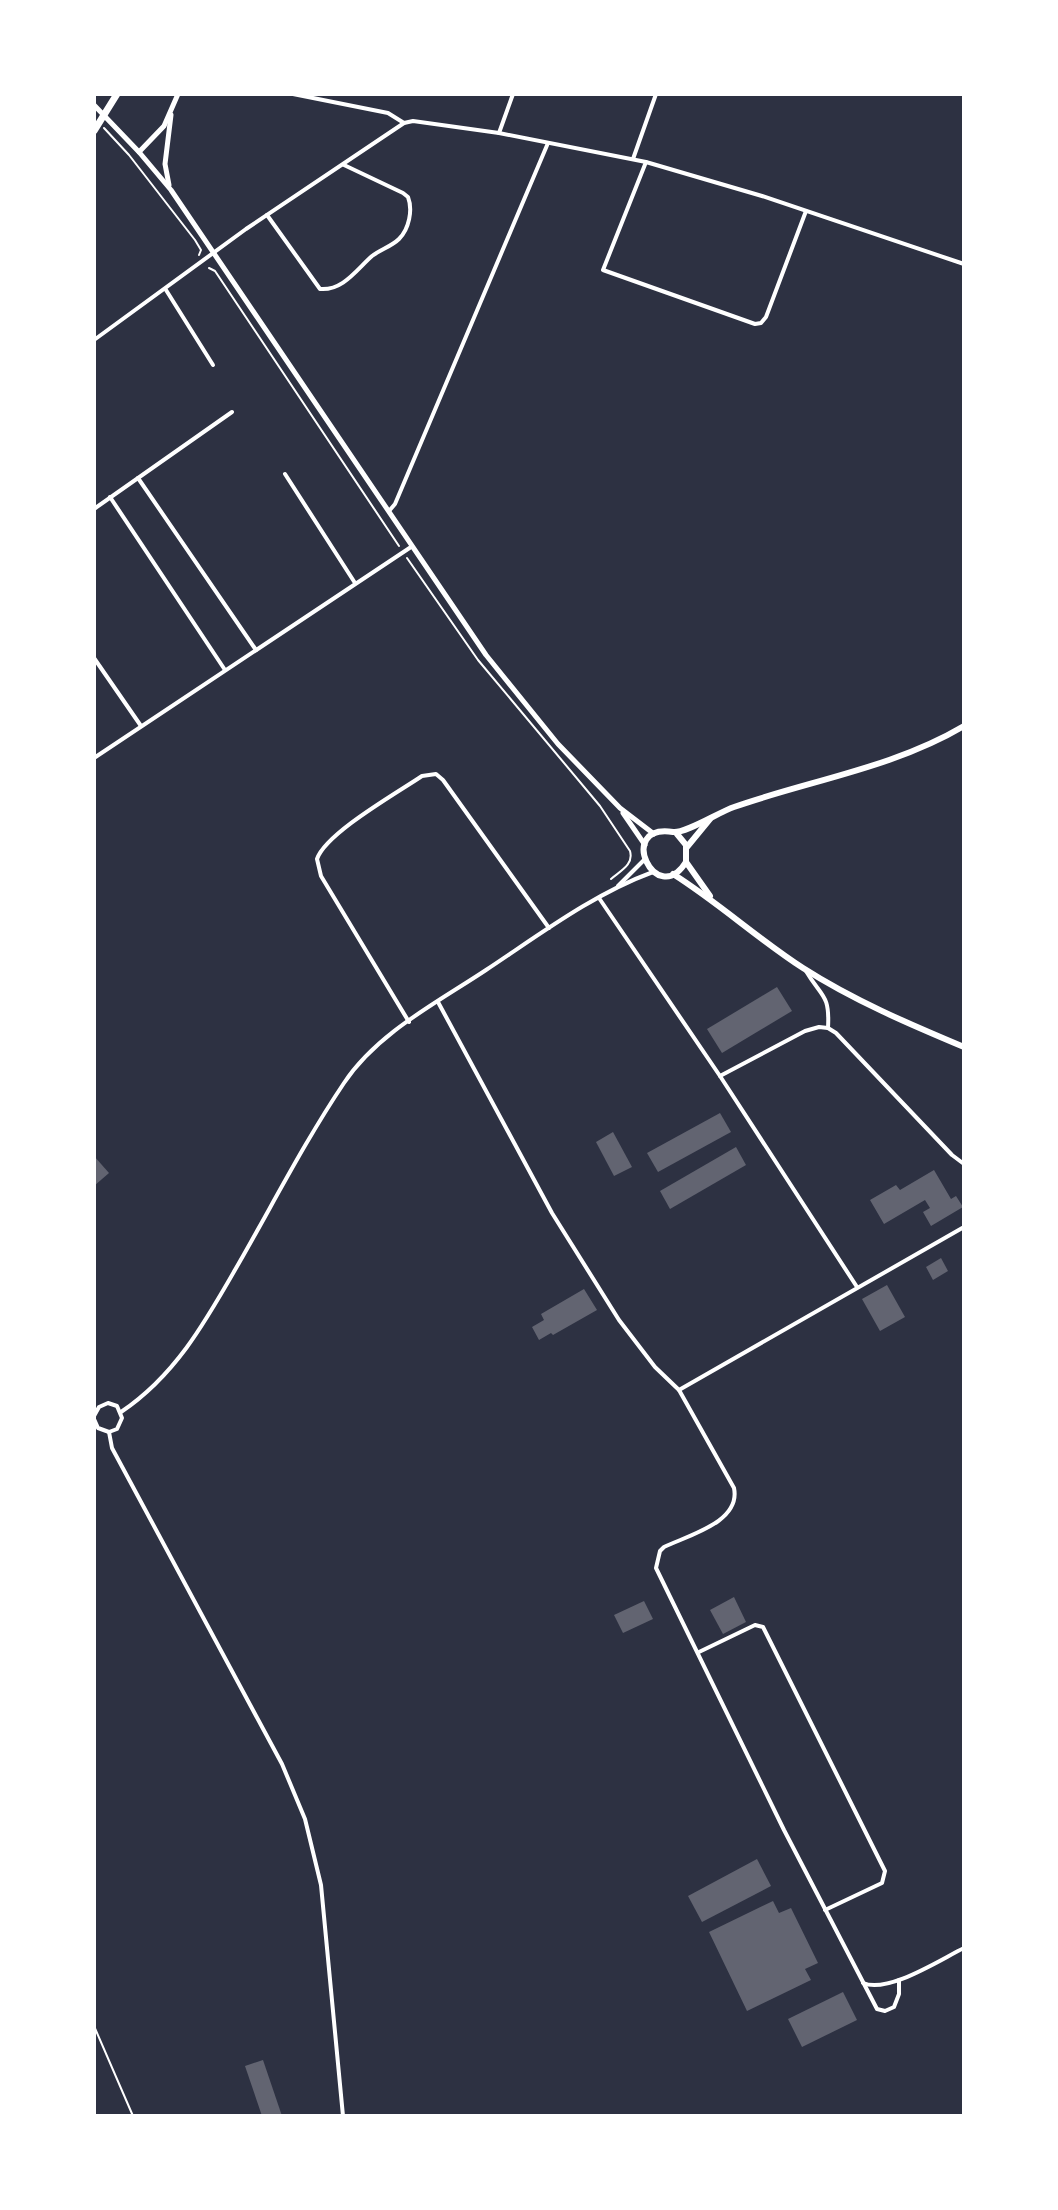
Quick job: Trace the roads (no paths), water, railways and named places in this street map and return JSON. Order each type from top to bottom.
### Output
[{"type":"highway","points":[[98,128],[117,94]]},
{"type":"main road","points":[[677,834],[713,816],[923,748],[964,726]]},
{"type":"main road","points":[[712,899],[686,862],[687,847],[713,816]]},
{"type":"main road","points":[[686,862],[673,874],[664,876],[653,872],[644,860],[645,845],[654,834],[665,831],[677,834],[687,847]]},
{"type":"main road","points":[[673,874],[712,899],[766,943],[805,969],[902,1021],[964,1047]]},
{"type":"street","points":[[171,190],[165,164],[171,115],[178,94]]},
{"type":"street","points":[[293,94],[388,113],[404,123]]},
{"type":"street","points":[[499,133],[513,94]]},
{"type":"street","points":[[633,159],[656,94]]},
{"type":"street","points":[[94,105],[171,190],[486,655],[558,744],[620,808],[654,834]]},
{"type":"street","points":[[139,152],[155,138],[171,115]]},
{"type":"street","points":[[94,340],[267,215],[404,123],[421,120],[646,162],[964,264]]},
{"type":"street","points":[[388,511],[395,504],[548,143]]},
{"type":"street","points":[[646,162],[603,270],[755,324],[766,317],[806,211]]},
{"type":"street","points":[[267,215],[320,289],[331,290],[401,238],[411,212],[408,197],[403,193],[344,165]]},
{"type":"street","points":[[166,290],[213,365]]},
{"type":"street","points":[[94,509],[232,412]]},
{"type":"street","points":[[285,474],[355,583]]},
{"type":"street","points":[[138,478],[256,650]]},
{"type":"street","points":[[110,497],[225,670]]},
{"type":"street","points":[[94,758],[411,547]]},
{"type":"street","points":[[94,658],[141,726]]},
{"type":"street","points":[[409,1022],[321,876],[317,859],[326,844],[341,831],[422,776],[436,774],[443,780],[549,928]]},
{"type":"street","points":[[620,808],[645,845]]},
{"type":"street","points":[[616,887],[644,860]]},
{"type":"street","points":[[121,1412],[112,1404],[96,1405],[96,1428],[109,1432],[120,1426],[121,1412],[154,1388],[180,1359],[344,1083],[363,1059],[409,1022],[549,928],[616,887],[653,872]]},
{"type":"street","points":[[599,898],[720,1076],[857,1287]]},
{"type":"street","points":[[805,969],[823,991],[829,1009],[828,1028]]},
{"type":"street","points":[[438,1002],[527,1169],[577,1253],[619,1320],[655,1367],[679,1390],[725,1471],[736,1497],[732,1509],[723,1518],[664,1547],[656,1562],[665,1588],[874,2007],[885,2011],[896,2003],[899,1980]]},
{"type":"street","points":[[720,1076],[805,1031],[828,1028],[964,1164]]},
{"type":"street","points":[[679,1390],[964,1227]]},
{"type":"street","points":[[109,1432],[112,1448],[282,1764],[305,1819],[321,1885],[343,2116]]},
{"type":"street","points":[[699,1652],[755,1625],[763,1627],[817,1731],[885,1871],[882,1883],[825,1910]]},
{"type":"street","points":[[861,1981],[880,1986],[899,1980],[964,1948]]}]
